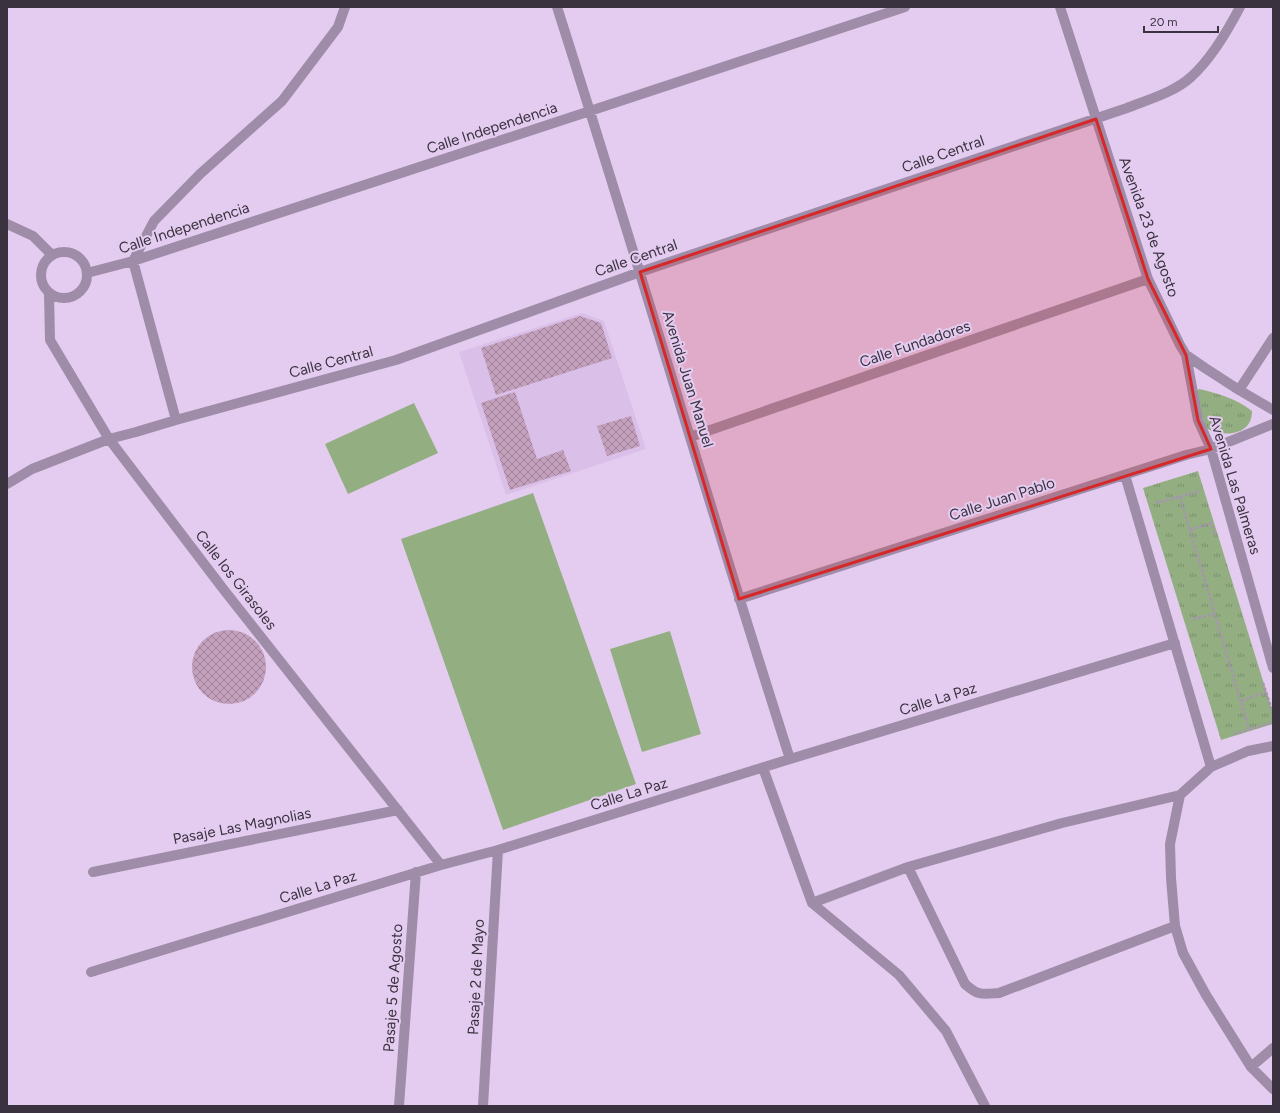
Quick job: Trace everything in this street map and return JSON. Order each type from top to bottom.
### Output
[{"type":"street","points":[[176,420],[133,260],[154,221],[200,174],[282,101],[338,27],[345,7]]},
{"type":"street","name":"Avenida Juan Manuel","points":[[557,7],[640,272],[739,599],[790,759]]},
{"type":"street","name":"Calle Independencia","points":[[87,273],[133,260],[905,7]]},
{"type":"street","name":"Avenida 23 de Agosto","points":[[1060,7],[1148,279],[1180,345],[1186,355],[1239,390],[1273,410]]},
{"type":"street","name":"Calle Central","points":[[7,484],[32,469],[109,439],[396,360],[640,272],[1096,119],[1170,90],[1190,78],[1207,59],[1232,22],[1240,7]]},
{"type":"street","points":[[7,224],[33,236],[52,255]]},
{"type":"street","points":[[59,252],[74,254],[85,265],[87,273],[83,288],[78,294],[63,298],[56,297],[49,293],[41,281],[40,274],[42,266],[46,260],[59,252]]},
{"type":"street","name":"Calle Fundadores","points":[[690,437],[1148,279]]},
{"type":"street","name":"Calle los Girasoles","points":[[49,293],[50,340],[109,439],[224,590],[441,865]]},
{"type":"street","points":[[1239,390],[1273,338]]},
{"type":"street","name":"Avenida Las Palmeras","points":[[1186,355],[1198,420],[1211,449],[1273,668]]},
{"type":"street","name":"Calle Juan Pablo","points":[[739,599],[1125,475],[1211,449],[1273,424]]},
{"type":"street","points":[[1125,475],[1211,767]]},
{"type":"street","name":"Calle La Paz","points":[[91,972],[416,872],[498,850],[790,759],[1175,643]]},
{"type":"street","points":[[812,903],[908,867],[1062,823],[1180,795],[1211,767],[1248,752],[1273,746]]},
{"type":"street","points":[[763,768],[812,903],[900,975],[946,1031],[985,1106]]},
{"type":"street","points":[[1180,795],[1170,844],[1175,926],[1183,953],[1206,995],[1251,1067],[1273,1089]]},
{"type":"street","name":"Pasaje Las Magnolias","points":[[93,872],[398,810]]},
{"type":"street","name":"Pasaje 2 de Mayo","points":[[483,1106],[498,850]]},
{"type":"street","points":[[908,867],[965,984],[974,992],[986,994],[999,993],[1175,926]]},
{"type":"street","name":"Pasaje 5 de Agosto","points":[[399,1106],[416,872]]},
{"type":"street","points":[[1251,1067],[1273,1048]]},
{"type":"path","points":[[1156,503],[1200,492]]},
{"type":"path","points":[[1180,497],[1249,729]]},
{"type":"path","points":[[1193,619],[1215,614]]},
{"type":"path","points":[[1241,701],[1266,692]]},
{"type":"path","points":[[1234,734],[1273,722]]},
{"type":"highlighted area","points":[[1096,119],[1148,279],[1186,355],[1198,420],[1211,449],[739,599],[640,272]]},
{"type":"shaded area","points":[[582,313],[604,321],[646,449],[506,495],[459,352]]},
{"type":"green space","points":[[1199,389],[1213,392],[1240,403],[1252,411],[1251,419],[1242,430],[1236,432],[1221,433],[1207,429],[1193,393]]},
{"type":"green space","points":[[414,403],[438,453],[348,494],[325,444]]},
{"type":"green space","points":[[1198,471],[1273,713],[1273,724],[1221,740],[1143,488]]},
{"type":"green space","points":[[533,493],[636,784],[503,830],[401,539]]},
{"type":"green space","points":[[670,631],[701,734],[642,752],[610,649]]},
{"type":"building","points":[[580,316],[601,323],[612,358],[496,395],[481,348]]},
{"type":"building","points":[[515,392],[537,459],[563,450],[571,471],[510,490],[481,403]]},
{"type":"building","points":[[631,416],[640,446],[607,456],[597,426]]},
{"type":"building","points":[[229,630],[243,633],[255,641],[263,653],[266,667],[263,681],[255,693],[243,701],[229,704],[215,701],[203,693],[195,681],[192,667],[195,653],[203,641],[215,633]]}]
